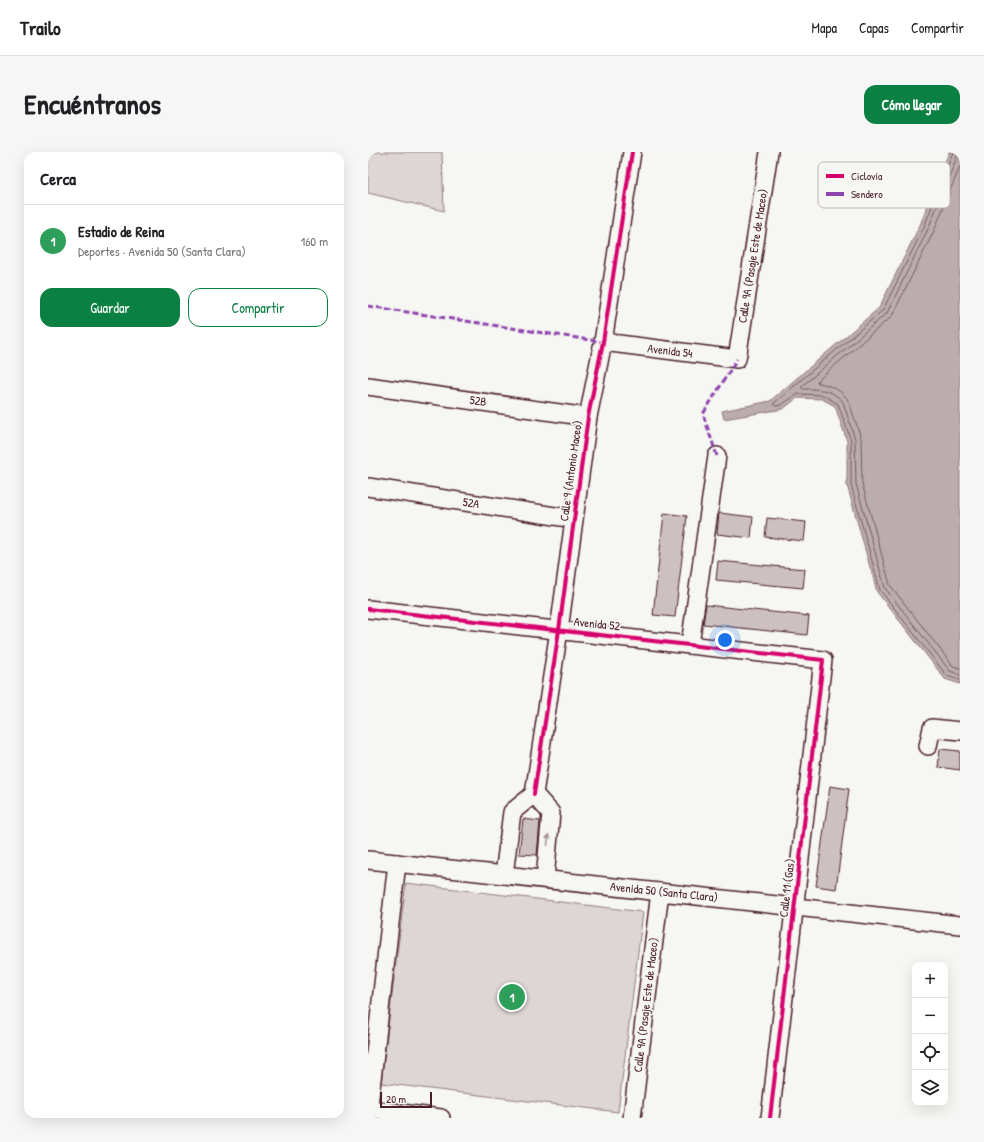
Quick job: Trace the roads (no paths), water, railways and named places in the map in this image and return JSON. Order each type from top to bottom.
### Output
[{"type":"street","name":"Calle 9 (Antonio Maceo)","points":[[534,794],[559,630],[588,417],[603,342],[632,152]]},
{"type":"street","name":"Calle 9A (Pasaje Este de Maceo)","points":[[737,359],[769,152]]},
{"type":"street","name":"Avenida 54","points":[[603,342],[737,359]]},
{"type":"street","name":"52B","points":[[368,386],[588,417]]},
{"type":"street","points":[[690,645],[717,456]]},
{"type":"street","name":"52A","points":[[368,487],[574,519]]},
{"type":"street","name":"Avenida 52","points":[[368,609],[823,660]]},
{"type":"street","name":"Calle 11 (Gas)","points":[[770,1118],[823,660]]},
{"type":"street","points":[[928,746],[932,728],[960,731]]},
{"type":"street","points":[[504,875],[512,812],[534,794],[551,813],[545,879]]},
{"type":"street","name":"Avenida 50 (Santa Clara)","points":[[368,860],[960,925]]},
{"type":"street","points":[[397,863],[368,1111],[441,1118]]},
{"type":"street","name":"Calle 9A (Pasaje Este de Maceo)","points":[[632,1118],[660,892]]},
{"type":"water","points":[[949,152],[960,152],[960,684],[945,679],[877,592],[847,485],[847,441],[835,406],[822,399],[797,398],[783,409],[724,419],[722,411],[770,401],[879,308],[920,225],[927,208],[950,208],[950,162],[945,162]]},
{"type":"place","name":"Estadio de Reina","points":[[512,997]]}]
